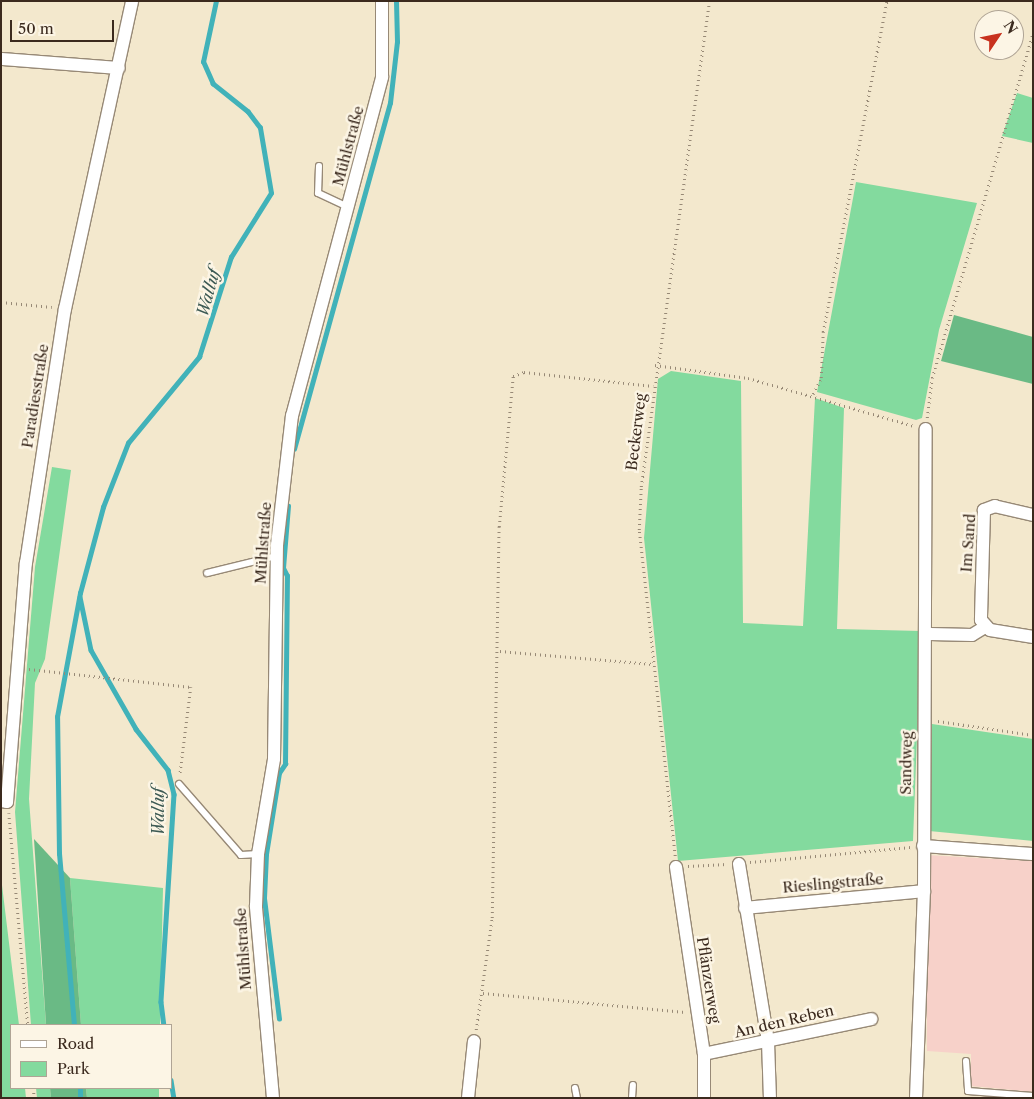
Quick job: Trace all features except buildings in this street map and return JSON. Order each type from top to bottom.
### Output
[{"type":"street","name":"Paradiesstraße","points":[[4,801],[18,668],[26,563],[65,309],[119,68],[132,1]]},
{"type":"street","name":"Mühlstraße","points":[[273,1098],[257,916],[258,854],[274,759],[276,556],[292,416],[382,78],[382,1]]},
{"type":"street","points":[[1,59],[119,68]]},
{"type":"street","name":"Sandweg","points":[[916,1098],[924,891],[923,719],[926,429]]},
{"type":"street","name":"Im Sand","points":[[985,627],[981,620],[984,510],[995,506],[1033,514]]},
{"type":"street","points":[[930,634],[972,635],[985,627],[1033,637]]},
{"type":"street","points":[[924,846],[1033,854]]},
{"type":"street","points":[[739,864],[768,1042],[770,1098]]},
{"type":"street","name":"Pflänzerweg","points":[[676,867],[704,1054],[704,1098]]},
{"type":"street","name":"Rieslingstraße","points":[[745,908],[924,891]]},
{"type":"street","name":"An den Reben","points":[[704,1054],[768,1042],[790,1033],[872,1019]]},
{"type":"street","points":[[468,1098],[474,1041]]},
{"type":"lane","points":[[319,166],[318,193],[348,207]]},
{"type":"lane","points":[[207,573],[276,556]]},
{"type":"lane","points":[[179,784],[241,855],[258,854]]},
{"type":"lane","points":[[966,1062],[968,1091],[1033,1096]]},
{"type":"lane","points":[[632,1098],[633,1086]]},
{"type":"lane","points":[[575,1088],[577,1098]]},
{"type":"path","name":"Beckerweg","points":[[676,867],[652,664],[640,530],[656,365],[709,1]]},
{"type":"path","points":[[813,394],[821,378],[823,332],[887,1]]},
{"type":"path","points":[[656,365],[748,378],[813,394],[926,429],[932,378],[1033,32]]},
{"type":"path","points":[[1,302],[42,306]]},
{"type":"path","points":[[474,1041],[492,918],[500,651],[499,528],[513,376],[524,372],[654,386]]},
{"type":"path","points":[[500,651],[652,664]]},
{"type":"path","points":[[18,668],[97,673],[192,687],[179,784]]},
{"type":"path","points":[[923,719],[1033,736]]},
{"type":"path","points":[[4,801],[16,884],[28,1024]]},
{"type":"path","points":[[676,867],[739,864],[924,846]]},
{"type":"path","points":[[482,993],[697,1009]]},
{"type":"shaded area","points":[[926,855],[1033,861],[1033,1092],[971,1086],[971,1054],[927,1051]]},
{"type":"green space","points":[[1017,93],[1033,98],[1033,143],[1002,136]]},
{"type":"green space","points":[[856,182],[977,203],[939,330],[922,418],[916,420],[817,392]]},
{"type":"green space","points":[[954,315],[1033,337],[1033,384],[941,361]]},
{"type":"green space","points":[[671,371],[741,381],[743,623],[803,626],[815,398],[844,408],[837,629],[921,631],[913,841],[678,861],[644,538],[658,379]]},
{"type":"green space","points":[[52,467],[71,470],[45,659],[35,683],[29,799],[46,1024],[31,1024],[15,812],[35,567]]},
{"type":"green space","points":[[932,724],[1033,739],[1033,841],[929,831]]},
{"type":"green space","points":[[34,839],[70,878],[81,1024],[46,1024]]},
{"type":"green space","points":[[1,877],[19,1024],[10,1024],[10,1089],[25,1089],[26,1098],[1,1098]]},
{"type":"green space","points":[[70,878],[163,888],[160,1024],[81,1024]]},
{"type":"green space","points":[[36,1089],[50,1089],[51,1098],[37,1098]]},
{"type":"green space","points":[[50,1089],[86,1089],[87,1098],[51,1098]]},
{"type":"green space","points":[[86,1089],[159,1089],[159,1098],[87,1098]]},
{"type":"waterway","name":"Walluf","points":[[74,1024],[59,854],[57,717],[80,593],[103,507],[128,443],[199,357],[231,257],[271,193],[260,128],[248,112],[213,84],[203,62],[216,1]]},
{"type":"waterway","points":[[294,449],[390,103],[397,42],[396,1]]},
{"type":"waterway","points":[[279,1019],[264,898],[266,854],[279,773],[285,764],[287,576],[283,568],[288,506]]},
{"type":"waterway","name":"Walluf","points":[[80,597],[91,650],[136,729],[168,770],[174,794],[161,1002],[164,1024]]},
{"type":"waterway","name":"Walluf","points":[[172,1086],[174,1098]]},
{"type":"waterway","name":"Walluf","points":[[80,1089],[80,1098]]}]
